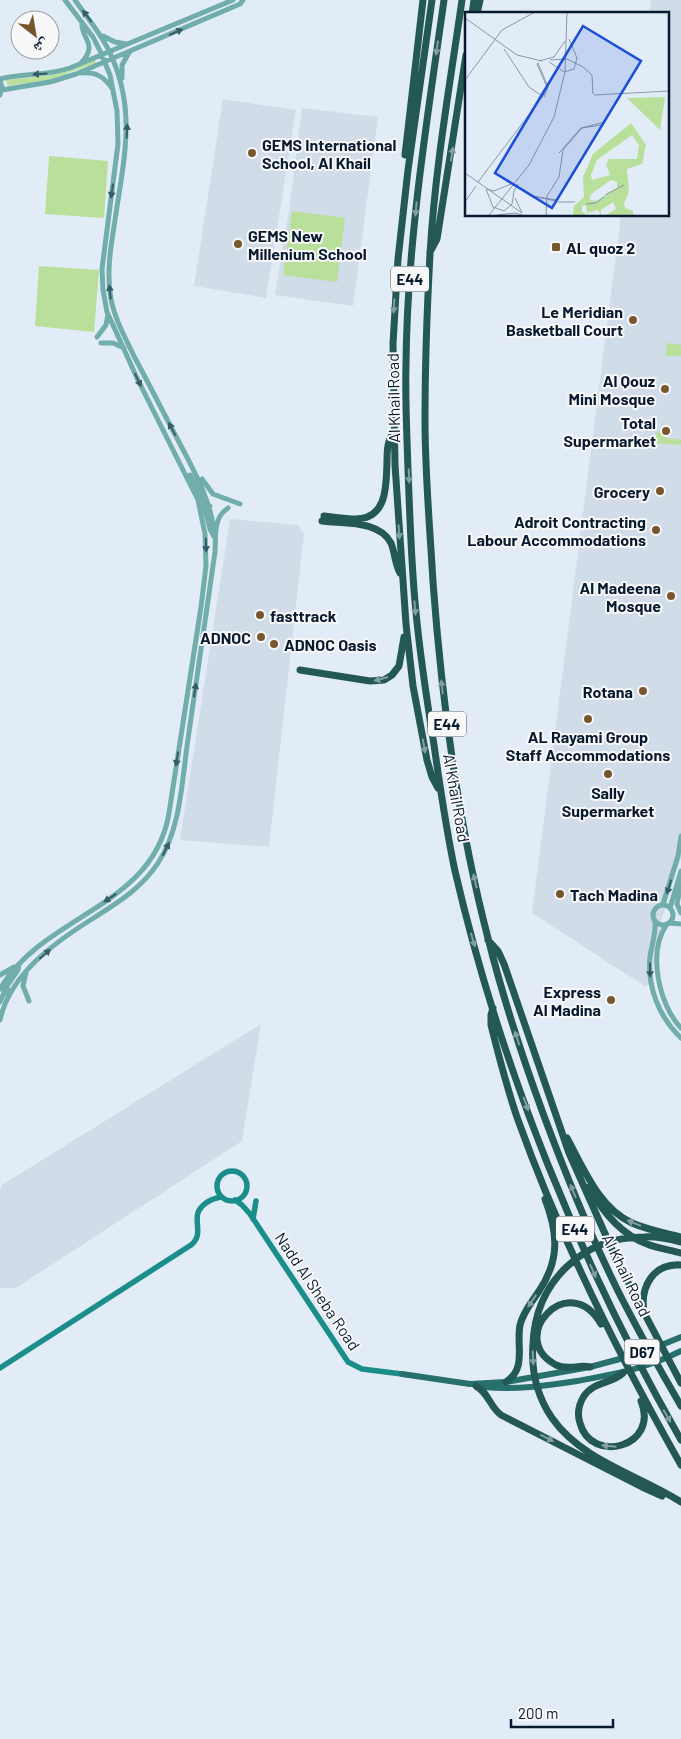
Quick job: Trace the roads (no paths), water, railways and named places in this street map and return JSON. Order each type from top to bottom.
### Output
[{"type":"highway","points":[[408,170],[405,157],[423,0]]},
{"type":"highway","points":[[432,0],[408,170],[395,294],[393,344],[394,432],[406,624],[411,669],[427,760],[432,777],[441,792]]},
{"type":"highway","name":"Al Khail Road","points":[[444,0],[418,189],[409,286],[406,364],[412,559],[416,612],[421,663],[441,792],[461,894],[493,1008],[528,1110],[585,1254],[629,1346],[681,1440]]},
{"type":"highway","name":"Al Khail Road","points":[[462,0],[441,144],[430,252],[425,423],[438,641],[446,718],[458,802],[488,940],[508,1011],[530,1077],[570,1183],[620,1296],[681,1406]]},
{"type":"highway","points":[[430,252],[434,248],[437,239],[465,62]]},
{"type":"highway","points":[[394,432],[389,439],[387,448],[385,496],[378,508],[369,516],[358,519],[323,518],[368,526],[381,532],[391,544],[396,564],[402,576]]},
{"type":"highway","points":[[300,670],[370,681],[384,680],[392,675],[402,660],[406,624]]},
{"type":"highway","points":[[488,940],[498,951],[504,964],[569,1153],[605,1236],[645,1317],[679,1376],[681,1383]]},
{"type":"highway","points":[[493,1008],[491,1025],[512,1100],[526,1140],[573,1255],[637,1387],[681,1465]]},
{"type":"highway","points":[[559,1126],[597,1191],[613,1211],[626,1220],[638,1225],[681,1237]]},
{"type":"highway","points":[[506,1382],[518,1370],[521,1323],[526,1310],[547,1277],[555,1241],[553,1222],[526,1152],[526,1140]]},
{"type":"highway","points":[[569,1153],[576,1161],[598,1203],[619,1226],[646,1244],[681,1253]]},
{"type":"highway","points":[[646,1486],[572,1441],[561,1430],[548,1411],[534,1375],[532,1346],[534,1323],[539,1307],[551,1284],[579,1256],[594,1248],[620,1239],[637,1237],[664,1238],[681,1242]]},
{"type":"highway","points":[[645,1317],[643,1299],[653,1274],[664,1267],[681,1265]]},
{"type":"highway","points":[[590,1367],[563,1367],[554,1364],[546,1357],[539,1344],[537,1334],[544,1316],[551,1309],[560,1305],[569,1303],[581,1306],[595,1315],[607,1335],[612,1338]]},
{"type":"highway","points":[[623,1373],[620,1376],[603,1379],[584,1396],[578,1416],[580,1424],[590,1440],[603,1446],[618,1446],[640,1433],[644,1422],[644,1414],[637,1387]]},
{"type":"highway","points":[[476,1386],[485,1392],[492,1406],[501,1415],[681,1503]]},
{"type":"main road","points":[[0,1368],[195,1242],[198,1236],[197,1218],[200,1208],[212,1199],[221,1197],[235,1200],[244,1195],[246,1181],[243,1175],[235,1171],[228,1171],[220,1176],[217,1182],[217,1189],[221,1197]]},
{"type":"main road","points":[[189,1246],[196,1236],[196,1212],[200,1205],[213,1195],[217,1189]]},
{"type":"main road","name":"Nadd Al Sheba Road","points":[[244,1195],[244,1202],[252,1217]]},
{"type":"main road","name":"Nadd Al Sheba Road","points":[[235,1200],[242,1204],[252,1217],[348,1362],[359,1368],[402,1374]]},
{"type":"main road","points":[[252,1217],[256,1201]]},
{"type":"main road","name":"D67","points":[[506,1382],[602,1364],[642,1353],[681,1337]]},
{"type":"main road","name":"D67","points":[[623,1373],[651,1365],[681,1351]]},
{"type":"main road","points":[[402,1374],[470,1384],[506,1382]]},
{"type":"main road","points":[[402,1374],[501,1389],[547,1386],[603,1379]]},
{"type":"street","points":[[65,0],[82,22],[105,61],[114,91],[118,120],[118,144],[102,270],[107,312],[106,325],[97,337]]},
{"type":"street","points":[[75,0],[98,32],[112,58],[122,83]]},
{"type":"street","points":[[233,0],[79,65],[49,74],[14,76],[0,80],[1,92],[50,82],[76,74],[240,4],[243,0]]},
{"type":"street","points":[[79,65],[86,57],[89,48],[88,38],[82,28],[82,22]]},
{"type":"street","points":[[98,32],[110,41],[128,44]]},
{"type":"street","points":[[131,51],[122,66],[122,83],[127,109],[127,132],[108,270],[110,298],[123,333],[195,472],[210,506],[215,538]]},
{"type":"street","points":[[76,74],[89,73],[99,75],[106,80],[114,91]]},
{"type":"street","points":[[0,975],[19,964],[56,933],[131,883],[149,864],[162,840],[169,813],[205,574],[206,542],[200,508],[107,312]]},
{"type":"street","points":[[101,343],[113,344],[124,348]]},
{"type":"street","points":[[150,416],[159,422]]},
{"type":"street","points":[[182,468],[189,475],[204,502],[210,506]]},
{"type":"street","points":[[195,472],[213,494],[240,504]]},
{"type":"street","points":[[200,508],[204,506],[210,529],[215,538]]},
{"type":"street","points":[[0,1019],[8,995],[26,971],[66,937],[133,892],[154,869],[168,844],[176,820],[203,640],[218,518],[228,508]]},
{"type":"street","points":[[663,904],[678,856],[681,836]]},
{"type":"street","points":[[670,908],[681,871]]},
{"type":"street","points":[[681,883],[677,904],[681,913]]},
{"type":"street","points":[[681,917],[674,915],[670,908],[663,904],[657,906],[653,912],[655,921],[650,958],[651,985],[661,1013],[671,1028],[681,1038]]},
{"type":"street","points":[[674,915],[662,932],[658,951],[658,978],[667,1008],[681,1028]]},
{"type":"street","points":[[655,921],[662,925],[681,924]]},
{"type":"street","points":[[0,1002],[4,993],[1,987],[19,964]]},
{"type":"street","points":[[8,995],[7,986],[18,970],[19,964]]},
{"type":"street","points":[[26,971],[23,986],[29,1001]]},
{"type":"place","name":"GEMS International School, Al Khail","points":[[252,153]]},
{"type":"place","name":"GEMS New Millenium School","points":[[238,244]]},
{"type":"place","name":"AL quoz 2","points":[[556,247]]},
{"type":"place","name":"Le Meridian Basketball Court","points":[[633,320]]},
{"type":"place","name":"Al Qouz Mini Mosque","points":[[665,389]]},
{"type":"place","name":"Total Supermarket","points":[[666,431]]},
{"type":"place","name":"Grocery","points":[[660,491]]},
{"type":"place","name":"Adroit Contracting Labour Accommodations","points":[[656,530]]},
{"type":"place","name":"Al Madeena Mosque","points":[[671,596]]},
{"type":"place","name":"fasttrack","points":[[260,615]]},
{"type":"place","name":"ADNOC","points":[[261,637]]},
{"type":"place","name":"ADNOC Oasis","points":[[274,644]]},
{"type":"place","name":"Rotana","points":[[643,691]]},
{"type":"place","name":"AL Rayami Group Staff Accommodations","points":[[588,719]]},
{"type":"place","name":"Sally Supermarket","points":[[608,774]]},
{"type":"place","name":"Tach Madina","points":[[560,894]]},
{"type":"place","name":"Express Al Madina","points":[[611,1000]]}]
